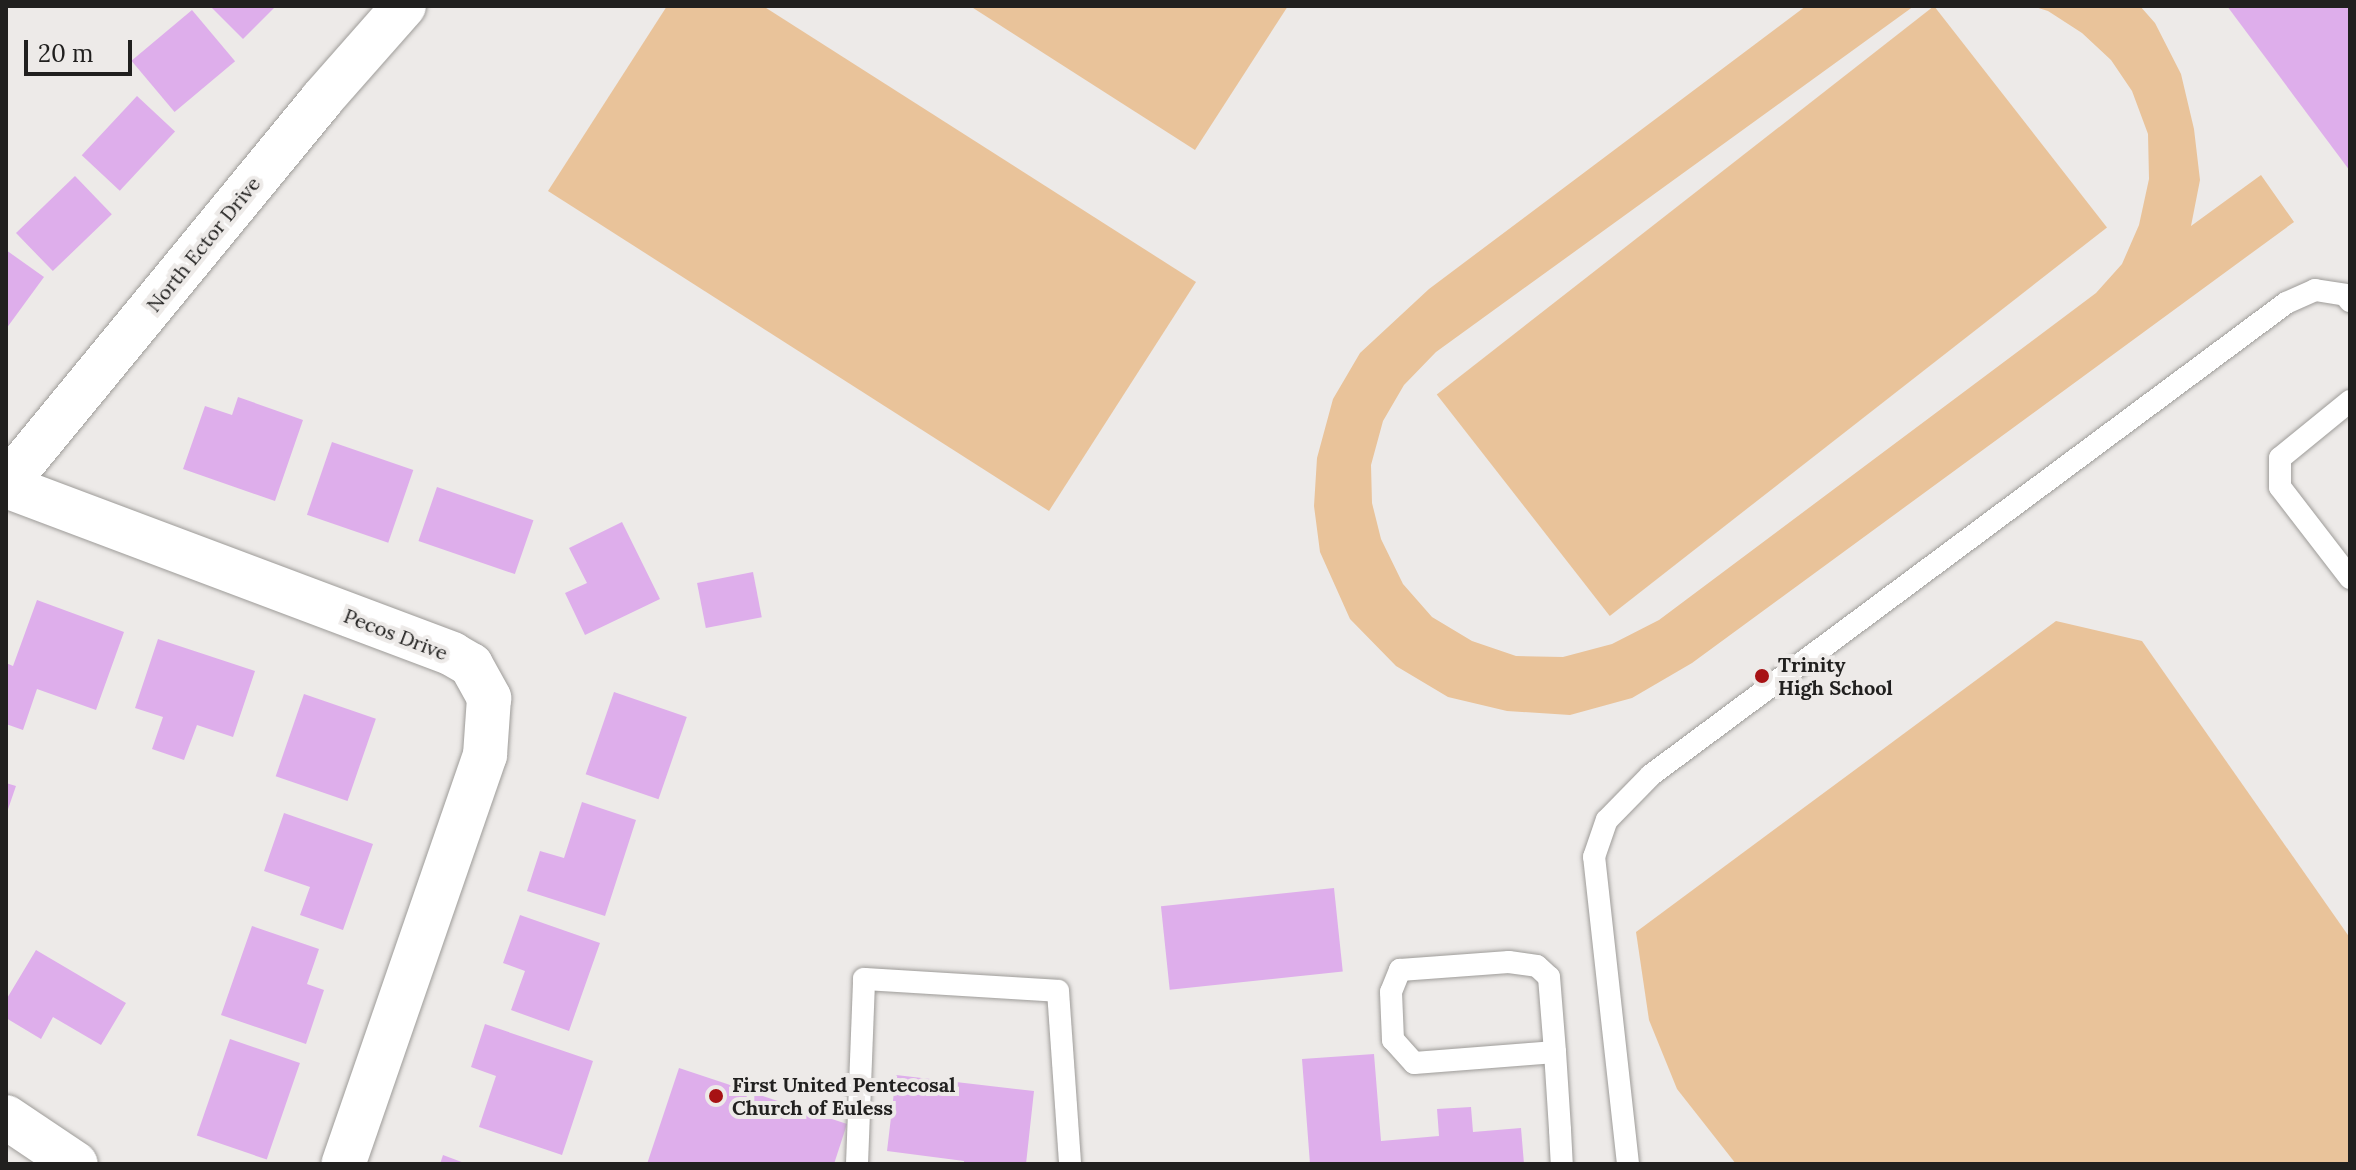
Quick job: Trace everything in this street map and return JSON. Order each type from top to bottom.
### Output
[{"type":"street","name":"North Ector Drive","points":[[6,485],[322,99],[404,6]]},
{"type":"street","name":"Pecos Drive","points":[[6,485],[452,654],[471,665],[489,698],[485,755],[343,1164]]},
{"type":"street","points":[[6,1117],[76,1164]]},
{"type":"lane","points":[[1628,1164],[1594,857],[1607,820],[1651,775],[2286,303],[2315,290],[2345,295],[2350,301]]},
{"type":"lane","points":[[2350,401],[2280,458],[2280,487],[2350,578]]},
{"type":"lane","points":[[1555,1052],[1414,1063],[1393,1040],[1391,992],[1400,970],[1509,962],[1537,966],[1549,977],[1555,1052],[1562,1164]]},
{"type":"lane","points":[[857,1164],[864,979],[1058,991],[1070,1164]]},
{"type":"shaded area","points":[[667,6],[763,6],[1196,282],[1049,511],[548,191]]},
{"type":"shaded area","points":[[970,6],[1288,6],[1195,150]]},
{"type":"shaded area","points":[[1806,6],[1914,6],[1436,352],[1404,385],[1383,421],[1371,465],[1372,503],[1381,539],[1403,584],[1432,617],[1472,641],[1516,656],[1563,657],[1612,644],[1659,620],[2096,293],[2122,264],[2139,225],[2149,179],[2148,134],[2132,91],[2111,60],[2082,33],[2048,11],[2032,6],[2140,6],[2155,23],[2181,74],[2194,129],[2200,180],[2191,226],[2261,175],[2294,222],[1692,663],[1632,698],[1570,715],[1507,711],[1448,697],[1396,666],[1350,619],[1320,552],[1314,506],[1317,458],[1333,399],[1360,353],[1429,289]]},
{"type":"shaded area","points":[[1934,6],[2107,227],[1610,616],[1437,394]]},
{"type":"shaded area","points":[[2056,621],[2142,641],[2350,938],[2350,1164],[1736,1164],[1677,1089],[1649,1020],[1636,932]]},
{"type":"building","points":[[210,6],[276,6],[243,39]]},
{"type":"building","points":[[2227,6],[2350,6],[2350,171]]},
{"type":"building","points":[[192,10],[235,61],[175,112],[131,61]]},
{"type":"building","points":[[137,96],[175,131],[120,191],[82,155]]},
{"type":"building","points":[[75,176],[112,214],[53,271],[16,233]]},
{"type":"building","points":[[6,250],[44,277],[6,329]]},
{"type":"building","points":[[238,397],[303,420],[275,501],[183,469],[205,406],[232,415]]},
{"type":"building","points":[[332,442],[413,470],[388,543],[307,515]]},
{"type":"building","points":[[437,487],[533,520],[515,574],[418,541]]},
{"type":"building","points":[[622,522],[660,599],[585,635],[565,593],[587,583],[569,548]]},
{"type":"building","points":[[753,572],[762,617],[706,628],[697,583]]},
{"type":"building","points":[[37,600],[124,632],[96,710],[37,689],[23,730],[6,724],[6,663],[13,666]]},
{"type":"building","points":[[158,639],[255,671],[233,737],[197,725],[184,760],[152,749],[163,717],[135,708]]},
{"type":"building","points":[[614,692],[687,717],[658,799],[586,774]]},
{"type":"building","points":[[304,694],[376,719],[348,801],[276,776]]},
{"type":"building","points":[[6,783],[16,786],[6,815]]},
{"type":"building","points":[[582,802],[636,820],[605,916],[527,891],[540,851],[564,858]]},
{"type":"building","points":[[284,813],[373,844],[343,930],[300,915],[310,887],[264,871]]},
{"type":"building","points":[[1334,888],[1343,972],[1170,990],[1161,906]]},
{"type":"building","points":[[520,915],[600,943],[569,1031],[511,1010],[525,971],[503,963]]},
{"type":"building","points":[[252,926],[319,949],[307,984],[324,990],[306,1044],[221,1015]]},
{"type":"building","points":[[36,950],[126,1003],[101,1045],[53,1017],[41,1039],[6,1018],[6,1000]]},
{"type":"building","points":[[485,1024],[593,1061],[562,1155],[479,1127],[496,1076],[471,1067]]},
{"type":"building","points":[[230,1039],[300,1063],[267,1160],[197,1135]]},
{"type":"building","points":[[1374,1054],[1381,1141],[1439,1136],[1437,1109],[1471,1107],[1473,1132],[1521,1128],[1524,1164],[1310,1164],[1302,1059]]},
{"type":"building","name":"First United Pentecosal Church of Euless","points":[[679,1068],[847,1124],[834,1164],[647,1164]]},
{"type":"building","points":[[896,1075],[1034,1091],[1026,1164],[964,1164],[964,1161],[887,1151]]},
{"type":"building","points":[[443,1155],[467,1164],[440,1164]]},
{"type":"place","name":"Trinity High School","points":[[1762,676]]},
{"type":"place","name":"First United Pentecosal Church of Euless","points":[[716,1096]]}]
